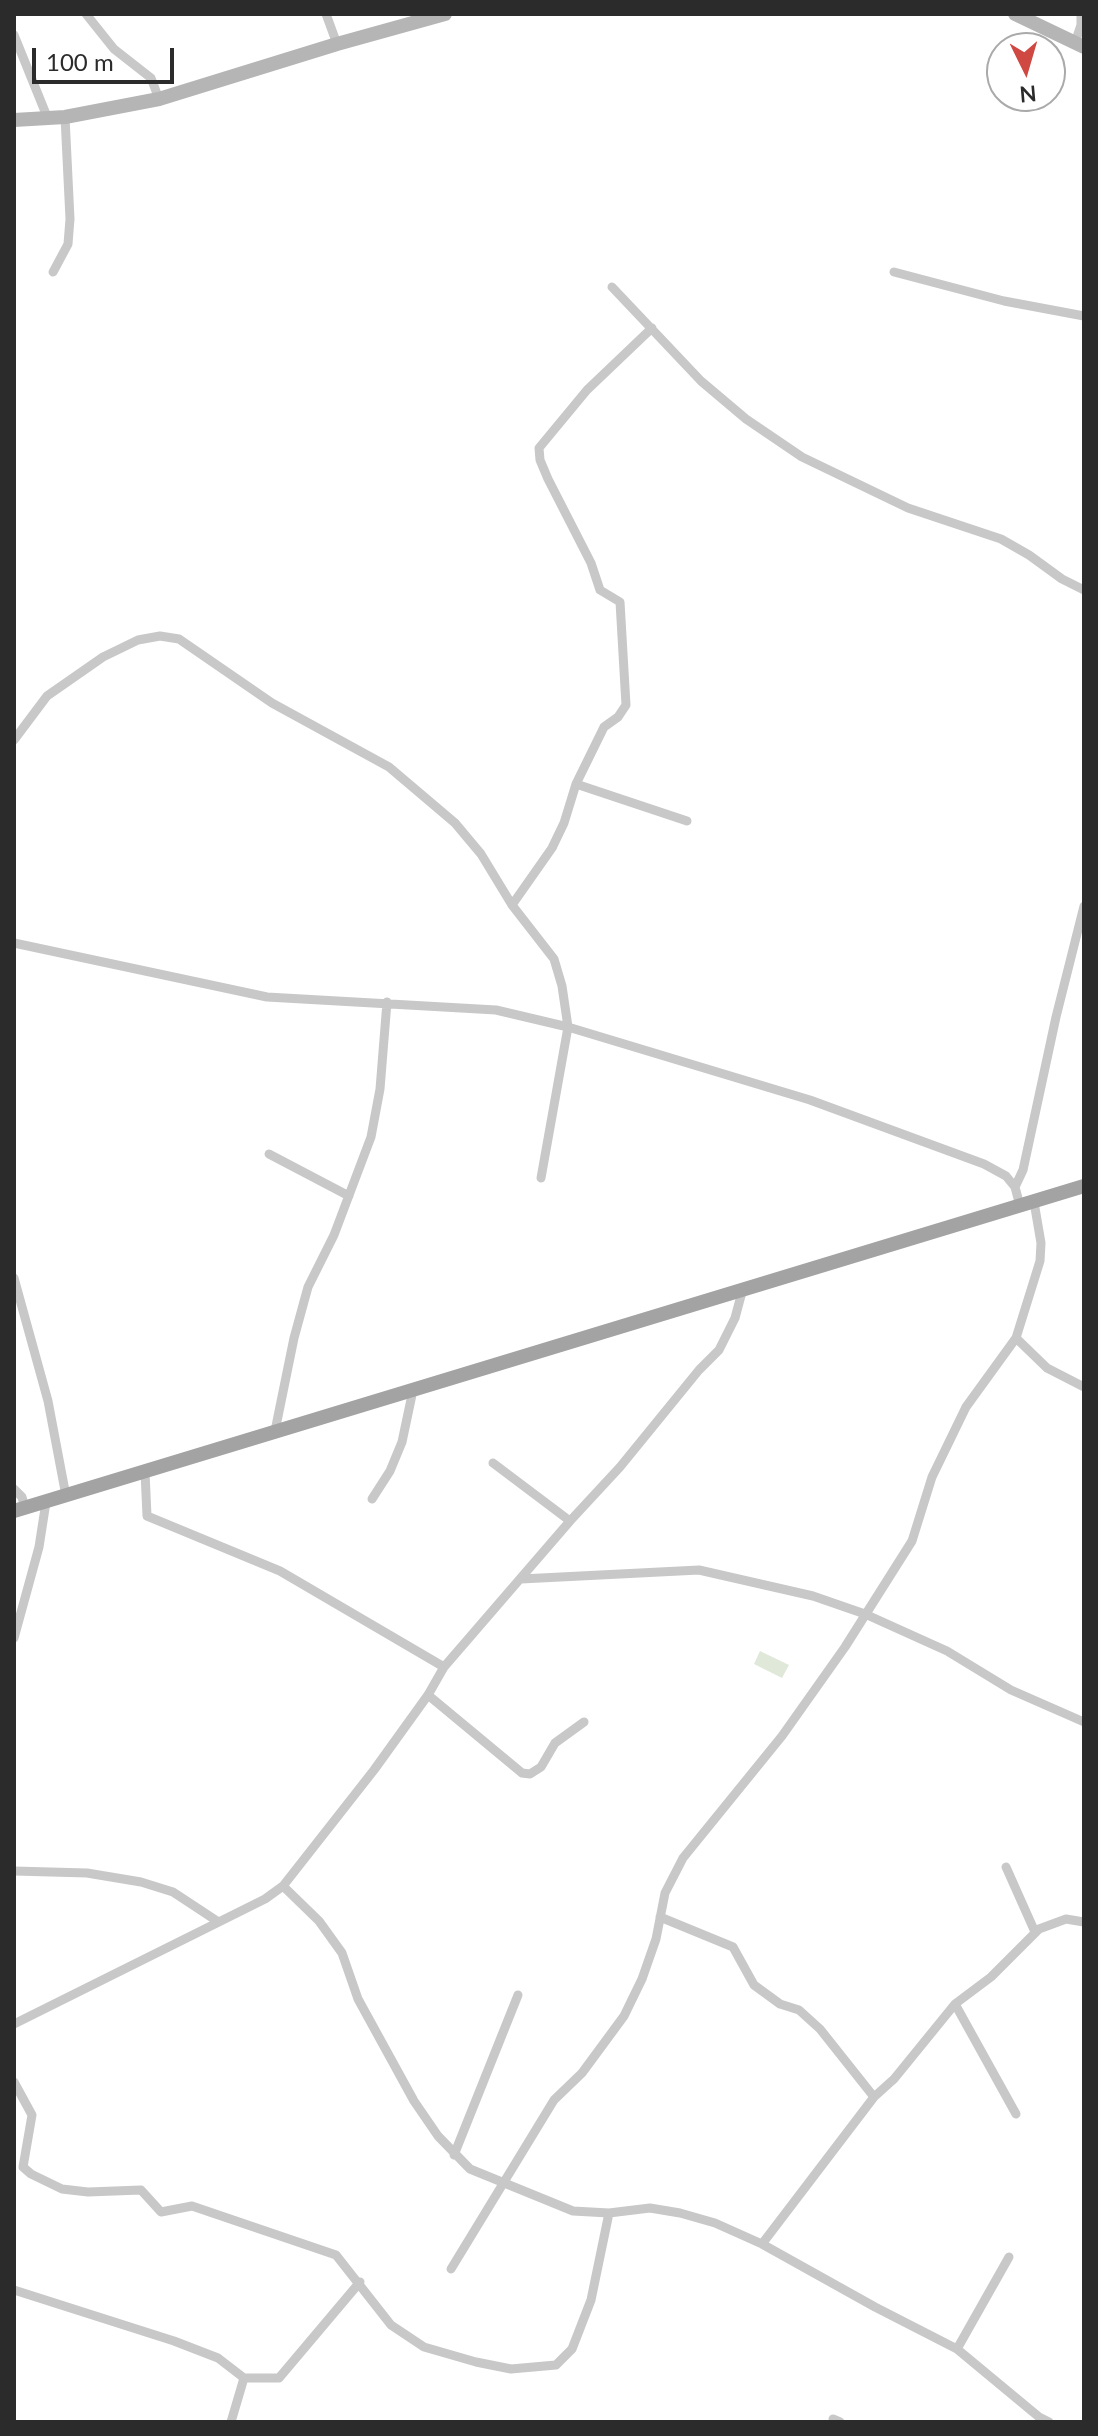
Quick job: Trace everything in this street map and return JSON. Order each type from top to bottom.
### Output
[{"type":"main road","points":[[14,120],[65,117],[159,99],[445,14]]},
{"type":"main road","points":[[1015,14],[1079,45]]},
{"type":"main road","points":[[20,1509],[1084,1186]]},
{"type":"street","points":[[86,14],[114,49],[151,78],[159,99]]},
{"type":"street","points":[[326,14],[337,44]]},
{"type":"street","points":[[1079,45],[1081,14]]},
{"type":"street","points":[[14,35],[48,119]]},
{"type":"street","points":[[53,272],[68,244],[70,219],[65,117]]},
{"type":"street","points":[[894,272],[1004,301],[1084,316]]},
{"type":"street","points":[[612,287],[701,381],[746,419],[802,457],[908,508],[1001,539],[1084,590]]},
{"type":"street","points":[[512,905],[552,848],[564,823],[576,784],[604,727],[618,717],[626,705],[620,602],[600,590],[591,563],[548,479],[539,448],[587,390],[652,328]]},
{"type":"street","points":[[14,740],[47,696],[103,657],[138,640],[160,636],[179,639],[272,703],[389,767],[455,823],[481,854],[512,905],[554,959],[568,1027],[541,1178]]},
{"type":"street","points":[[576,784],[687,821]]},
{"type":"street","points":[[1015,1187],[1023,1170],[1084,906]]},
{"type":"street","points":[[14,943],[267,997],[496,1010],[568,1027],[810,1100],[984,1164],[1006,1176],[1015,1187],[1027,1204],[1041,1243],[1040,1261],[1016,1338],[966,1407],[932,1477],[912,1541],[782,1736],[683,1858],[665,1893],[656,1939],[642,1979],[624,2016],[582,2073],[554,2100],[451,2269]]},
{"type":"street","points":[[275,1431],[308,1287],[334,1235],[371,1137],[380,1089],[387,1002]]},
{"type":"street","points":[[269,1154],[349,1196]]},
{"type":"street","points":[[14,1278],[48,1401],[66,1496]]},
{"type":"street","points":[[14,2024],[265,1899],[283,1886],[374,1770],[428,1695],[444,1667],[719,1350],[735,1318],[742,1292]]},
{"type":"street","points":[[1016,1338],[1047,1368],[1084,1387]]},
{"type":"street","points":[[372,1499],[390,1471],[402,1442],[413,1390]]},
{"type":"street","points":[[493,1463],[570,1521]]},
{"type":"street","points":[[145,1472],[147,1516],[280,1571],[444,1667]]},
{"type":"street","points":[[14,1489],[22,1497],[20,1509]]},
{"type":"street","points":[[14,1638],[39,1547],[46,1502]]},
{"type":"street","points":[[521,1579],[699,1570],[813,1596],[865,1614],[964,1659],[1011,1690],[1084,1722]]},
{"type":"street","points":[[428,1695],[522,1773],[530,1774],[541,1767],[555,1743],[584,1722]]},
{"type":"street","points":[[1006,1867],[1035,1932]]},
{"type":"street","points":[[14,1871],[87,1873],[141,1882],[173,1892],[217,1921]]},
{"type":"street","points":[[283,1886],[319,1921],[342,1953],[358,1999],[414,2101],[454,2155],[470,2169],[573,2211],[609,2213],[650,2208],[715,2223],[762,2244],[957,2349],[1042,2420]]},
{"type":"street","points":[[660,1917],[733,1947],[754,1985],[780,2004],[799,2010],[810,2020],[874,2097]]},
{"type":"street","points":[[762,2244],[874,2097],[894,2079],[955,2004],[991,1977],[1035,1932],[1066,1919],[1084,1922]]},
{"type":"street","points":[[454,2155],[518,1995]]},
{"type":"street","points":[[955,2004],[1016,2114]]},
{"type":"street","points":[[14,2082],[32,2115],[23,2167],[31,2174],[62,2189],[88,2192],[141,2190],[161,2212],[192,2206],[336,2255],[391,2325],[424,2347],[444,2355],[511,2369],[556,2365],[572,2349],[591,2300],[609,2213]]},
{"type":"street","points":[[957,2349],[1009,2257]]},
{"type":"street","points":[[14,2290],[174,2341],[218,2358],[244,2378],[279,2378],[360,2282]]},
{"type":"street","points":[[231,2422],[244,2378]]},
{"type":"shaded area","points":[[760,1651],[789,1665],[782,1678],[754,1664]]}]
